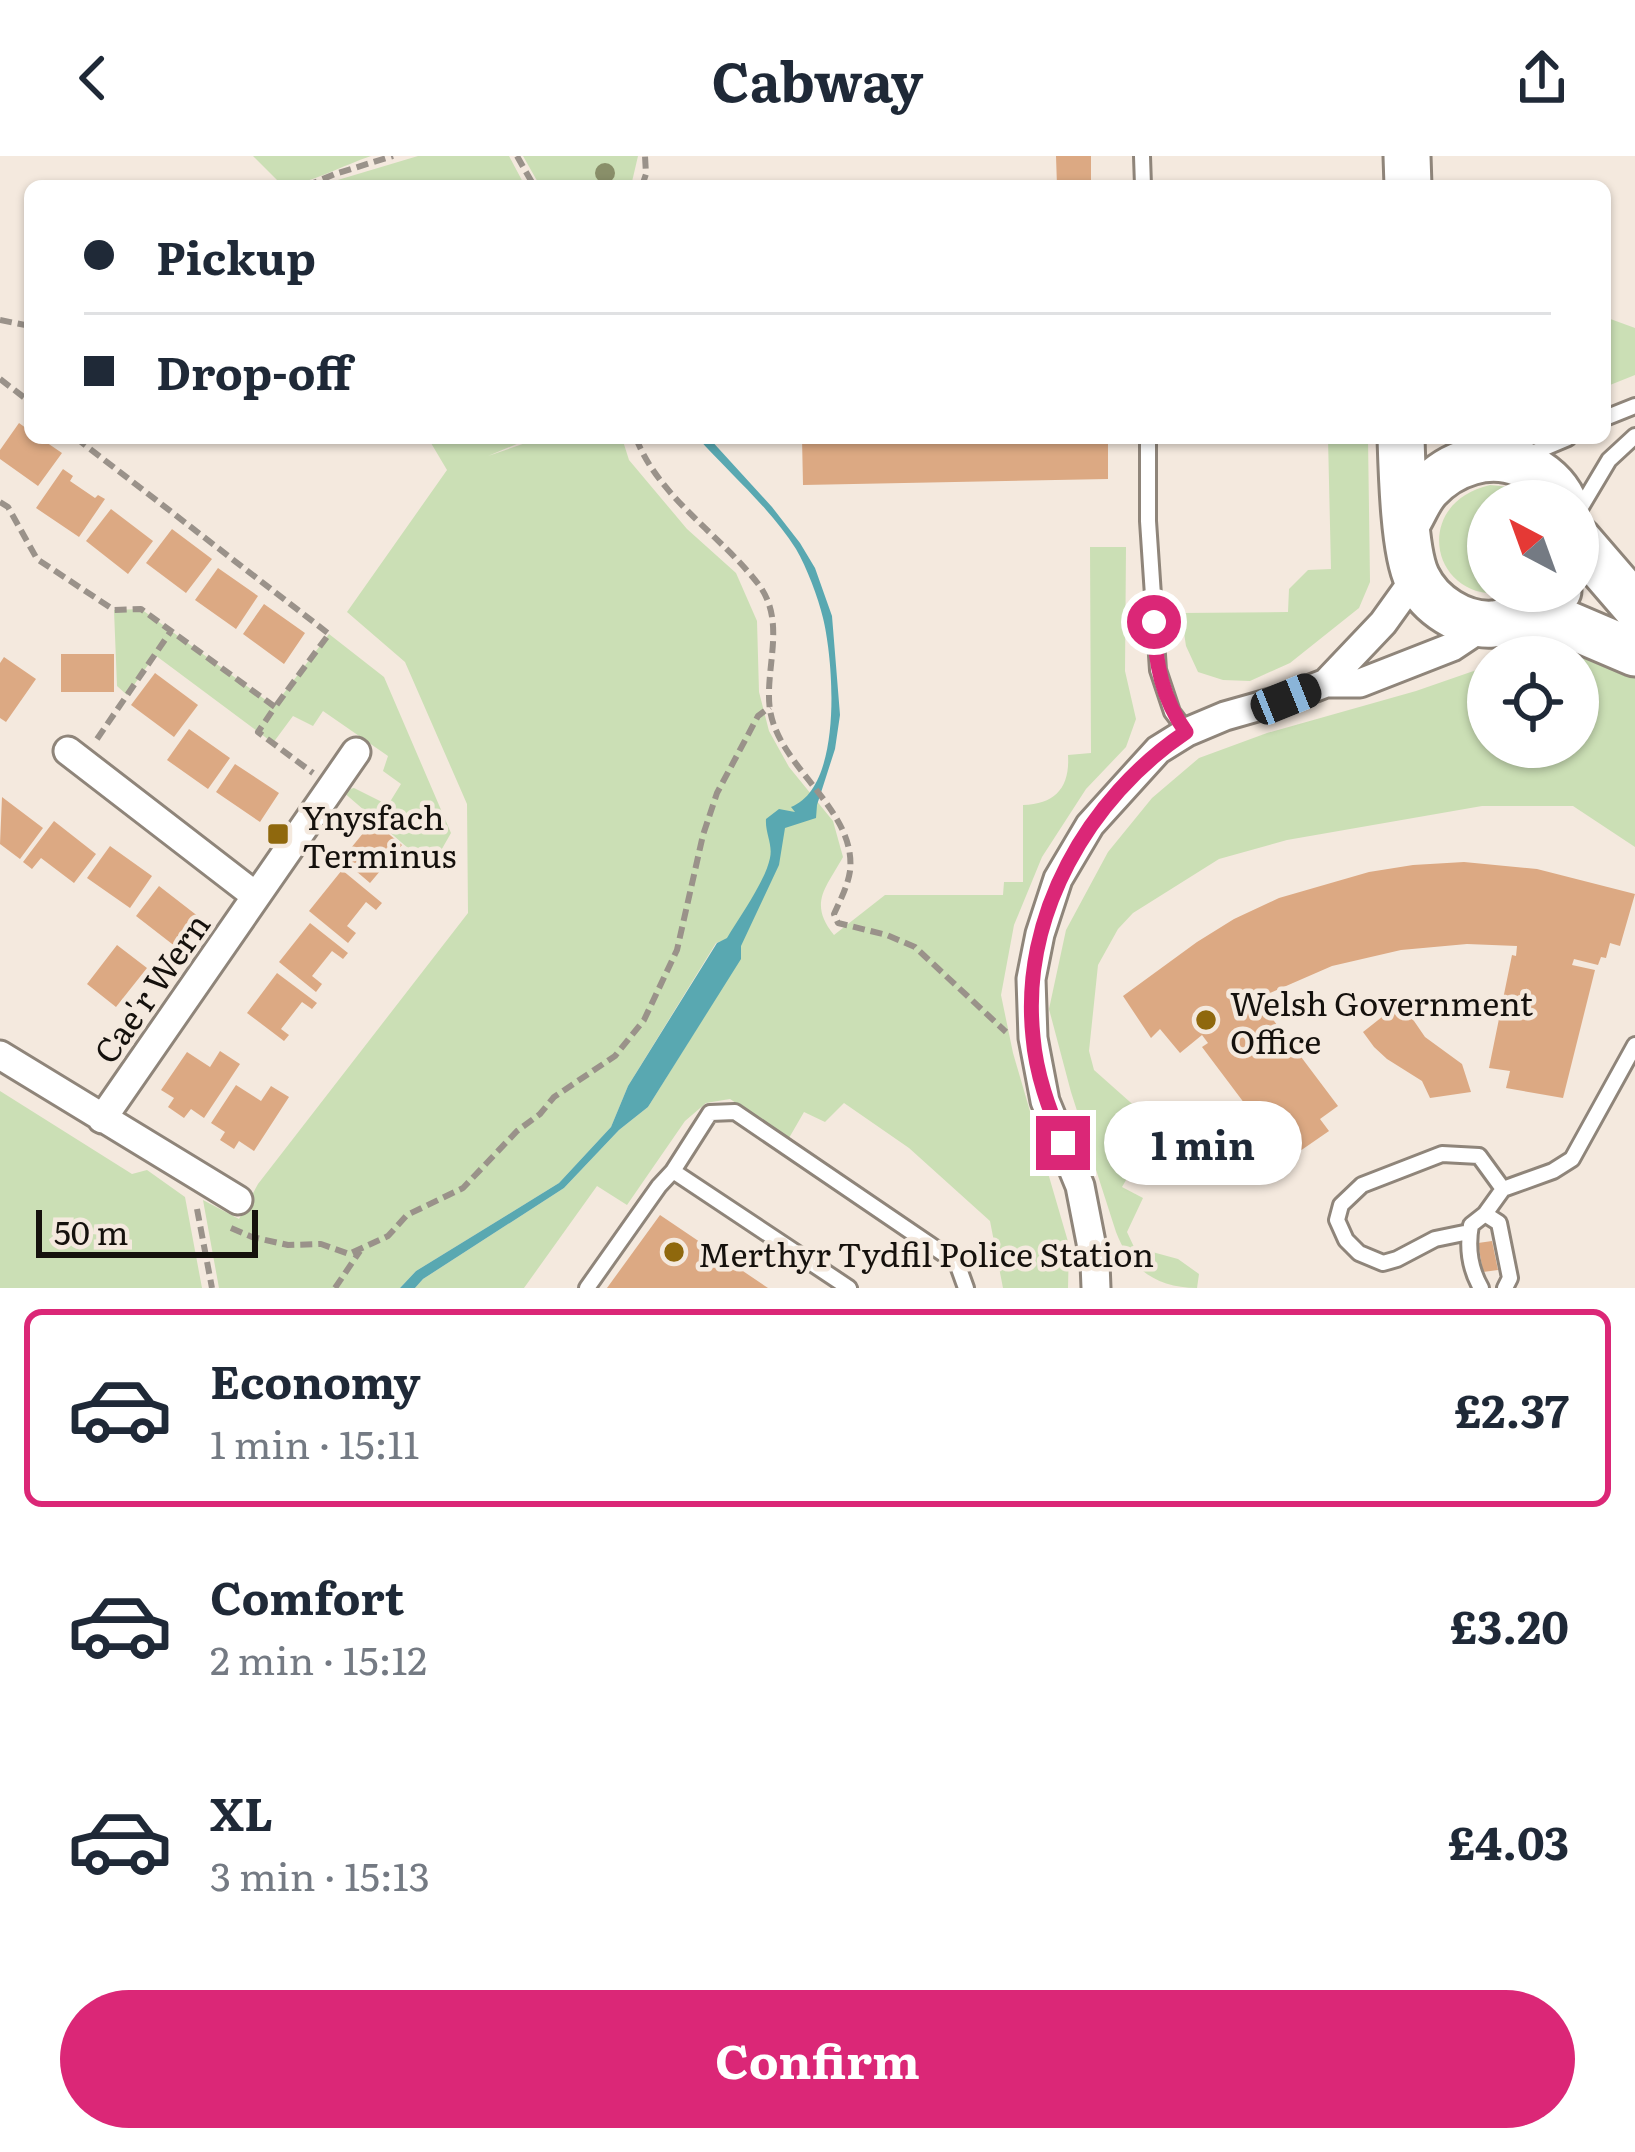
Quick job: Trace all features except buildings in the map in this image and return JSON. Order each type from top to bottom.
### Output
[{"type":"main road","points":[[1402,444],[1409,548],[1416,577],[1433,601],[1457,617],[1485,625],[1514,622],[1530,612]]},
{"type":"main road","points":[[1408,521],[1426,490],[1451,469],[1498,452],[1546,480]]},
{"type":"main road","points":[[1599,564],[1635,605]]},
{"type":"main road","points":[[1555,612],[1568,623],[1635,652]]},
{"type":"street","points":[[1096,1288],[1080,1186],[1045,1101],[1033,1038],[1031,979],[1058,879],[1090,825],[1158,751],[1186,732],[1326,682],[1383,622],[1416,577]]},
{"type":"street","points":[[1326,682],[1360,683],[1452,647],[1485,625]]},
{"type":"street","name":"Cae'r Wern","points":[[102,1119],[356,752]]},
{"type":"street","name":"Cae'r Wern","points":[[75,756],[256,896]]},
{"type":"street","points":[[0,1055],[238,1200]]},
{"type":"lane","points":[[1598,480],[1635,436]]},
{"type":"lane","points":[[1148,444],[1158,670],[1172,712],[1186,732]]},
{"type":"lane","points":[[1498,452],[1538,444]]},
{"type":"lane","points":[[1481,1288],[1473,1275],[1468,1246],[1471,1225],[1503,1189],[1553,1172],[1572,1159],[1635,1045]]},
{"type":"lane","points":[[587,1288],[658,1186],[673,1172],[710,1113],[735,1112],[957,1262],[966,1288]]},
{"type":"lane","points":[[1469,1232],[1435,1239],[1383,1263],[1359,1253],[1346,1240],[1337,1220],[1341,1205],[1362,1185],[1442,1154],[1479,1156],[1503,1189]]},
{"type":"lane","points":[[673,1172],[849,1288]]},
{"type":"lane","points":[[1485,1214],[1499,1223],[1510,1278],[1505,1288]]},
{"type":"path","points":[[320,180],[394,156]]},
{"type":"path","points":[[0,379],[24,397]]},
{"type":"path","points":[[84,444],[329,634],[258,732],[332,787]]},
{"type":"path","points":[[638,444],[673,495],[761,587],[771,612],[774,639],[773,725],[840,826],[849,850],[850,873],[834,914],[838,923],[915,947],[1006,1032],[1033,1038]]},
{"type":"path","points":[[0,502],[8,507],[37,559],[114,610],[141,609],[274,706]]},
{"type":"path","points":[[75,756],[171,631]]},
{"type":"path","points":[[232,1228],[288,1245],[321,1244],[349,1255],[388,1236],[407,1215],[463,1187],[554,1097],[615,1056],[644,1020],[677,950],[717,793],[758,716],[770,707]]},
{"type":"path","points":[[212,1220],[195,1194],[212,1288]]},
{"type":"path","points":[[335,1288],[362,1248]]},
{"type":"green space","points":[[253,156],[371,156],[309,180],[277,180]]},
{"type":"green space","points":[[418,156],[509,156],[522,180],[338,180]]},
{"type":"green space","points":[[523,156],[638,156],[632,180],[537,180]]},
{"type":"green space","points":[[1611,319],[1635,328],[1635,375],[1611,385]]},
{"type":"green space","points":[[432,444],[517,444],[488,456],[523,444],[624,444],[629,460],[687,529],[736,573],[757,621],[759,692],[769,731],[789,767],[833,821],[843,857],[821,904],[834,935],[885,895],[1003,895],[1004,882],[1023,882],[1023,805],[1059,792],[1068,755],[1091,753],[1090,547],[1126,547],[1125,671],[1136,719],[1126,747],[1086,789],[1042,857],[1014,925],[1001,995],[1013,1053],[1069,1245],[1068,1288],[1003,1288],[990,1221],[909,1148],[844,1103],[825,1122],[804,1112],[789,1138],[730,1099],[706,1103],[685,1121],[627,1205],[597,1186],[524,1288],[415,1288],[564,1188],[648,1107],[740,959],[727,939],[716,943],[628,1086],[611,1127],[559,1183],[416,1271],[400,1288],[219,1288],[203,1200],[239,1219],[258,1184],[468,913],[467,804],[405,662],[347,612],[447,470]]},
{"type":"green space","points":[[1328,444],[1368,444],[1370,582],[1359,608],[1290,663],[1250,681],[1223,680],[1198,672],[1186,646],[1181,613],[1288,612],[1289,589],[1308,570],[1331,569]]},
{"type":"green space","points":[[1464,496],[1467,587],[1449,571],[1440,553],[1447,512]]},
{"type":"green space","points":[[141,609],[274,706],[329,634],[384,677],[451,833],[431,868],[342,791],[354,788],[388,805],[401,784],[383,771],[388,756],[323,711],[313,726],[293,716],[273,743],[155,655],[127,695],[117,686],[114,610]]},
{"type":"green space","points":[[1599,655],[1635,676],[1635,847],[1573,806],[1482,806],[1287,840],[1219,859],[1133,913],[1098,965],[1089,1051],[1094,1070],[1157,1126],[1122,1187],[1143,1198],[1127,1232],[1134,1247],[1178,1259],[1199,1274],[1197,1288],[1157,1280],[1137,1266],[1116,1232],[1049,1009],[1066,930],[1108,852],[1152,798],[1199,758],[1267,733],[1467,673],[1467,768],[1599,768]]},
{"type":"green space","points":[[0,1091],[132,1174],[147,1170],[185,1197],[202,1288],[0,1288]]},
{"type":"water","points":[[704,444],[714,444],[800,543],[815,568],[832,616],[840,715],[816,818],[785,828],[779,865],[741,946],[741,959],[648,1107],[564,1188],[415,1288],[400,1288],[416,1271],[559,1183],[611,1127],[628,1086],[763,878],[771,853],[766,819],[779,809],[795,812],[791,807],[808,795],[819,775],[831,722],[823,618],[800,557],[762,506]]},
{"type":"place","name":"Ynysfach Terminus","points":[[278,834]]},
{"type":"place","name":"Welsh Government Office","points":[[1206,1020]]},
{"type":"place","name":"Merthyr Tydfil Police Station","points":[[674,1252]]},
{"type":"route","points":[[1063,1143],[1045,1101],[1033,1038],[1031,979],[1058,879],[1090,825],[1158,751],[1186,732],[1172,712],[1158,670],[1154,622]]}]
